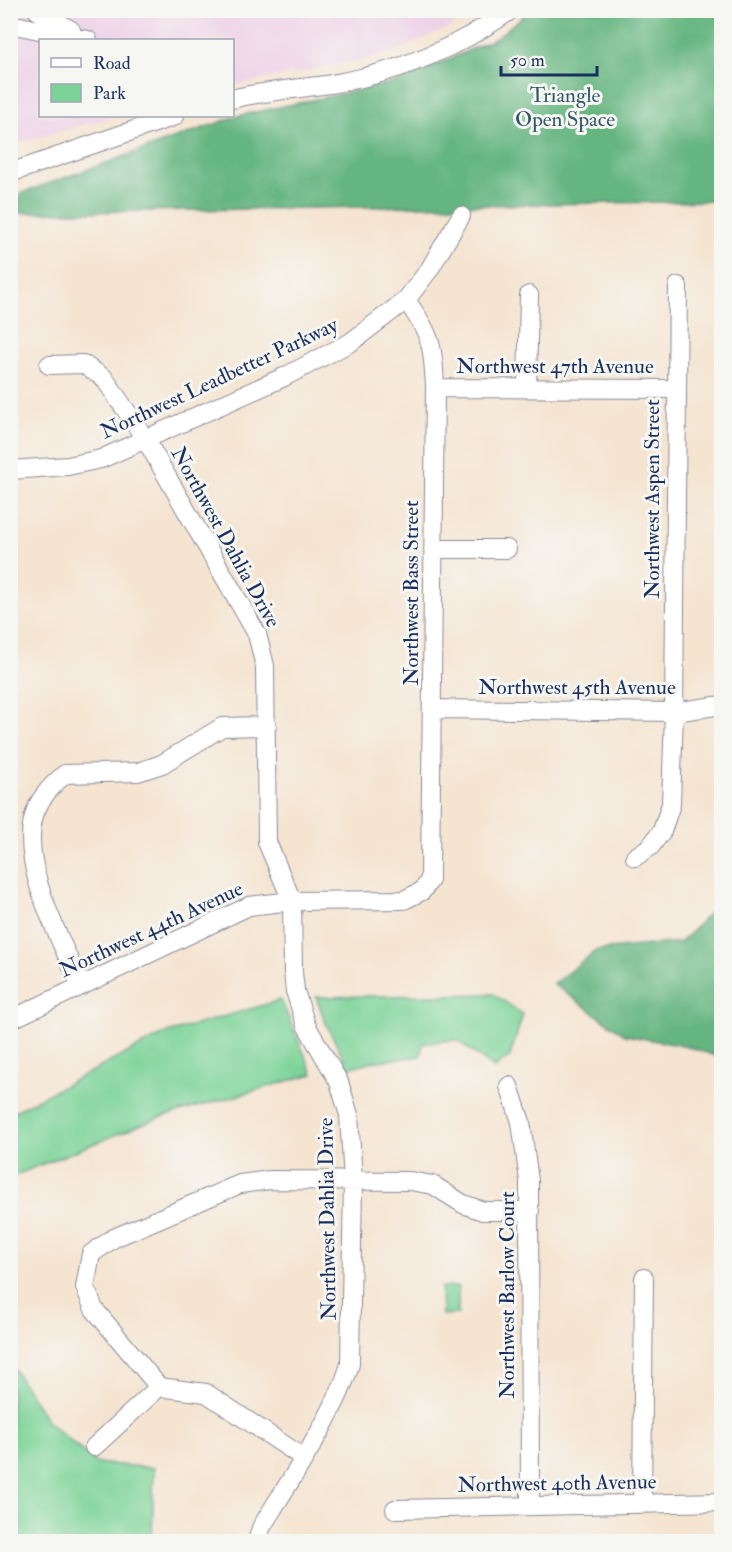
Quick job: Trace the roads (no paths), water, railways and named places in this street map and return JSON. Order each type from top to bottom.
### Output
[{"type":"street","points":[[37,10],[92,39]]},
{"type":"street","points":[[234,99],[374,76],[449,47],[483,29],[511,10]]},
{"type":"street","points":[[10,24],[82,39]]},
{"type":"street","points":[[10,173],[128,123],[169,117]]},
{"type":"street","name":"Northwest Leadbetter Parkway","points":[[10,470],[68,466],[101,459],[284,377],[351,342],[406,300],[429,270],[460,216]]},
{"type":"street","name":"Northwest Aspen Street","points":[[635,857],[650,847],[662,831],[670,804],[674,712],[675,389],[678,286]]},
{"type":"street","points":[[527,388],[529,295]]},
{"type":"street","name":"Northwest Bass Street","points":[[406,300],[428,330],[433,356],[435,388],[432,853],[430,880],[422,891]]},
{"type":"street","name":"Northwest Dahlia Drive","points":[[49,365],[83,364],[104,378],[146,440],[257,634],[265,666],[267,842],[292,901],[295,991],[306,1025],[339,1082],[349,1115],[352,1181],[350,1364],[345,1381],[304,1458],[261,1528],[257,1542]]},
{"type":"street","name":"Northwest 47th Avenue","points":[[435,388],[675,389]]},
{"type":"street","points":[[433,549],[507,549]]},
{"type":"street","name":"Northwest 45th Avenue","points":[[433,709],[674,712],[722,705]]},
{"type":"street","points":[[81,987],[40,889],[33,859],[30,836],[36,810],[48,789],[65,774],[138,771],[162,764],[222,727],[267,726]]},
{"type":"street","name":"Northwest 44th Avenue","points":[[10,1020],[249,906],[292,901],[404,900],[422,891]]},
{"type":"street","name":"Northwest Barlow Court","points":[[509,1086],[522,1122],[527,1151],[530,1211],[530,1506]]},
{"type":"street","points":[[304,1458],[206,1393],[159,1387],[94,1309],[85,1287],[91,1254],[114,1238],[240,1185],[270,1180],[410,1182],[433,1185],[463,1204],[483,1211],[530,1211]]},
{"type":"street","points":[[642,1503],[644,1278]]},
{"type":"street","points":[[94,1447],[159,1387]]},
{"type":"street","name":"Northwest 40th Avenue","points":[[395,1509],[722,1502]]},
{"type":"park label","name":"Triangle Open Space","points":[[565,107]]}]
